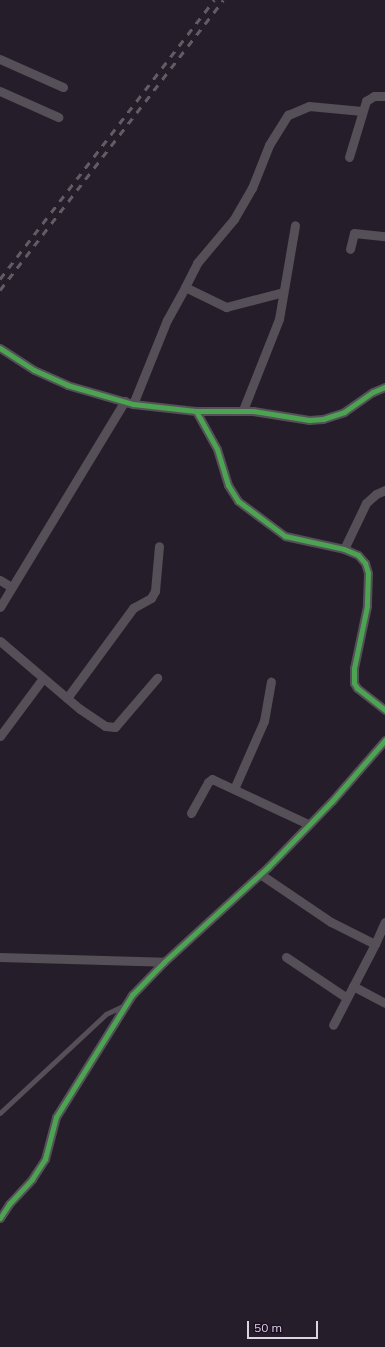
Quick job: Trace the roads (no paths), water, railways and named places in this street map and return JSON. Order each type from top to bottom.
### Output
[{"type":"street","points":[[0,58],[63,87]]},
{"type":"street","points":[[0,92],[58,117]]},
{"type":"street","points":[[349,157],[362,111],[369,98],[385,96]]},
{"type":"street","points":[[0,607],[11,587],[129,402],[167,320],[197,263],[234,219],[252,188],[269,145],[288,115],[308,106],[362,111]]},
{"type":"street","points":[[243,410],[256,372],[273,336],[283,292],[295,225]]},
{"type":"street","points":[[350,249],[354,233],[385,236]]},
{"type":"street","points":[[185,287],[226,307],[283,292]]},
{"type":"street","points":[[0,348],[34,370],[67,385],[129,402],[196,412],[243,410],[323,419],[344,412],[373,392],[385,388]]},
{"type":"street","points":[[196,412],[210,436],[228,485],[238,501],[286,536],[344,549],[358,554],[365,564],[368,573],[367,606],[354,668],[354,683],[357,688],[385,710]]},
{"type":"street","points":[[344,549],[366,503],[376,494],[385,490]]},
{"type":"street","points":[[67,698],[133,608],[151,598],[155,591],[159,546]]},
{"type":"street","points":[[0,580],[11,587]]},
{"type":"street","points":[[0,641],[94,720],[111,728],[123,718],[157,678]]},
{"type":"street","points":[[0,736],[43,678]]},
{"type":"street","points":[[234,789],[264,721],[271,682]]},
{"type":"street","points":[[0,1218],[9,1204],[32,1179],[45,1159],[56,1117],[126,1004],[164,962],[260,874],[385,740]]},
{"type":"street","points":[[191,813],[210,780],[234,789],[308,824]]},
{"type":"street","points":[[260,874],[330,922],[375,944]]},
{"type":"street","points":[[333,1025],[385,922]]},
{"type":"street","points":[[0,957],[164,962]]},
{"type":"street","points":[[286,957],[347,998]]},
{"type":"street","points":[[353,986],[385,1003]]},
{"type":"lane","points":[[0,1113],[106,1014],[126,1004]]},
{"type":"railway","points":[[0,279],[214,0]]},
{"type":"railway","points":[[0,290],[223,0]]}]
